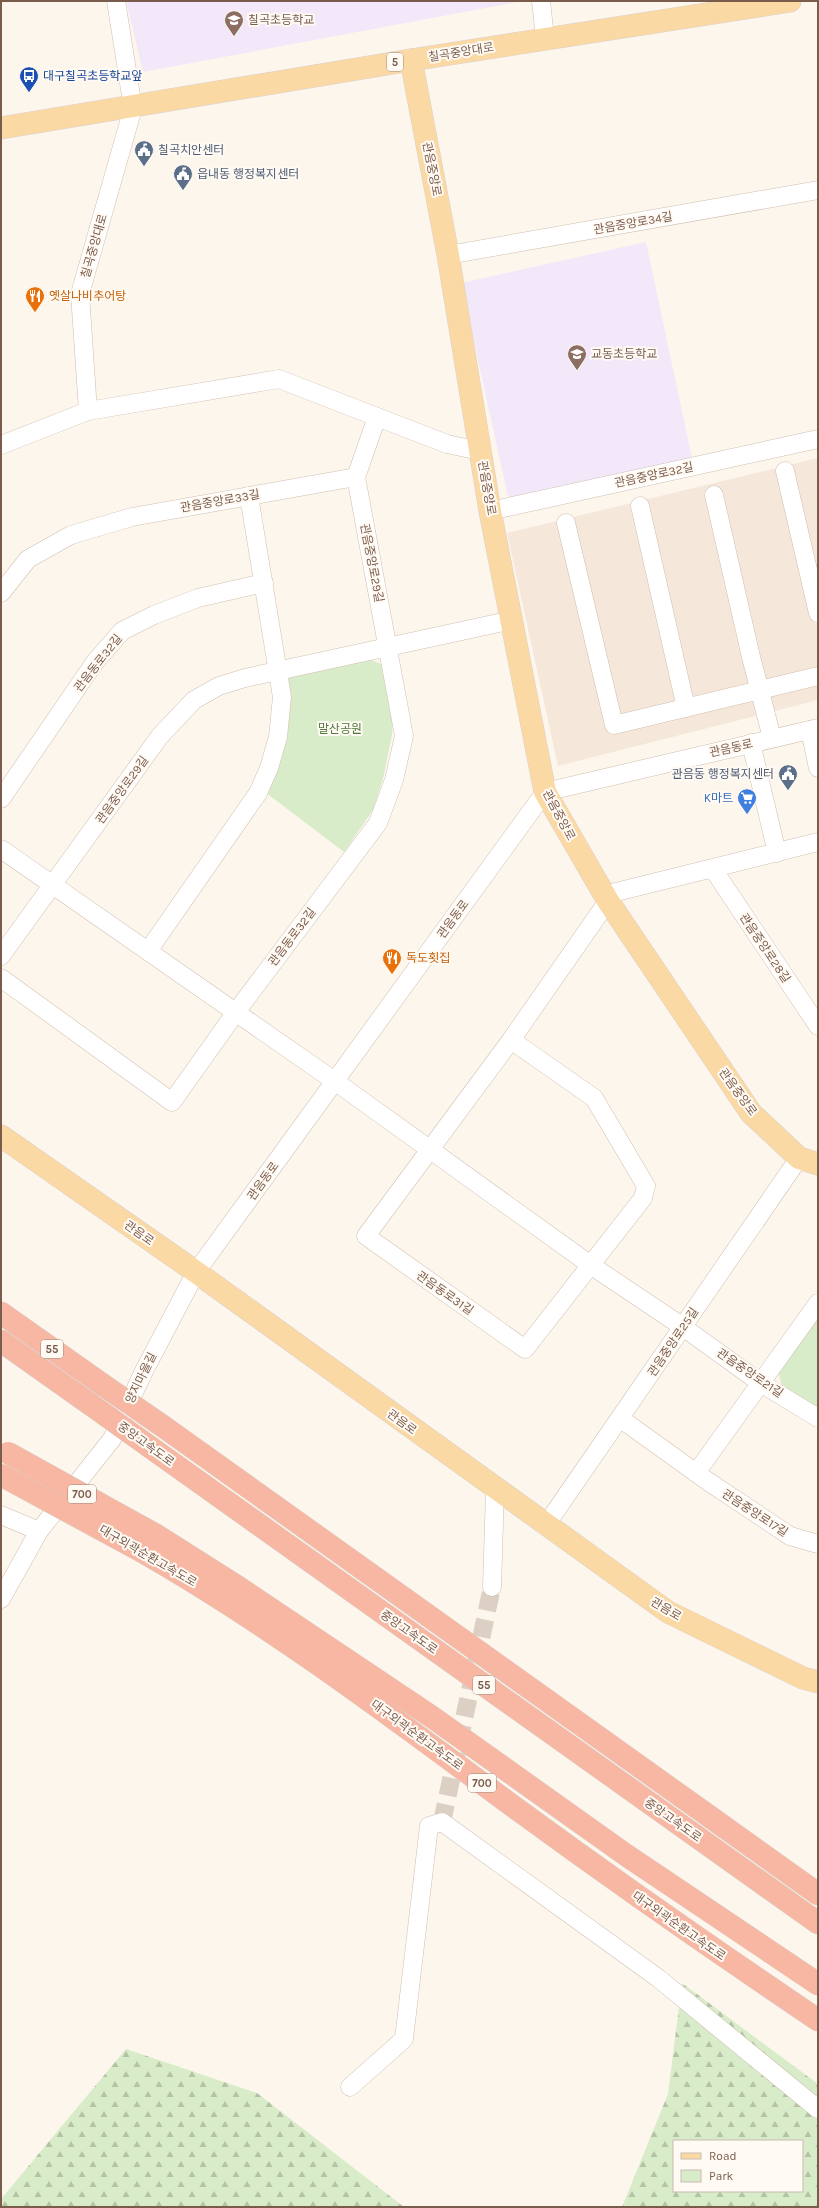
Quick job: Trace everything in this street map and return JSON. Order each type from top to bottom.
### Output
[{"type":"highway","name":"중앙고속도로","points":[[1,1313],[164,1427],[818,1894]]},
{"type":"highway","name":"중앙고속도로","points":[[1,1342],[818,1923]]},
{"type":"highway","name":"대구외곽순환고속도로","points":[[4,1451],[150,1543],[204,1589],[294,1648],[408,1728],[632,1892],[818,2020]]},
{"type":"highway","name":"대구외곽순환고속도로","points":[[1,1474],[150,1543],[238,1587],[432,1717],[626,1855],[818,1984]]},
{"type":"main road","name":"칠곡중앙대로","points":[[1,128],[133,108],[545,38],[790,1]]},
{"type":"main road","name":"관음중앙로","points":[[411,60],[448,255],[490,511],[545,792],[606,898],[751,1112],[809,1161]]},
{"type":"main road","name":"관음로","points":[[1,1136],[196,1272],[495,1490],[668,1612],[803,1678],[818,1682]]},
{"type":"street","points":[[116,1],[133,108]]},
{"type":"street","points":[[541,1],[545,38]]},
{"type":"street","name":"칠곡중앙대로","points":[[88,411],[80,294],[133,108]]},
{"type":"street","name":"관음중앙로34길","points":[[448,255],[818,190]]},
{"type":"street","points":[[1,445],[88,411],[279,379],[447,444],[480,452]]},
{"type":"street","points":[[356,477],[376,417]]},
{"type":"street","name":"관음중앙로32길","points":[[490,511],[818,439]]},
{"type":"street","points":[[785,471],[818,613]]},
{"type":"street","name":"관음중앙로33길","points":[[1,593],[28,559],[71,535],[132,517],[356,477]]},
{"type":"street","name":"관음중앙로29길","points":[[348,863],[378,823],[394,780],[404,736],[389,648],[356,477]]},
{"type":"street","points":[[714,495],[759,690],[772,738]]},
{"type":"street","points":[[148,951],[258,793],[269,768],[278,737],[282,697],[249,496]]},
{"type":"street","points":[[640,506],[686,708]]},
{"type":"street","points":[[566,523],[614,725],[818,676]]},
{"type":"street","name":"관음동로32길","points":[[1,799],[95,662],[122,631],[154,615],[198,598],[264,583]]},
{"type":"street","name":"관음중앙로29길","points":[[1,956],[54,885],[160,736],[194,700],[219,686],[512,620]]},
{"type":"street","points":[[814,729],[818,768]]},
{"type":"street","name":"관음동로","points":[[196,1272],[336,1082],[545,792],[814,729]]},
{"type":"street","points":[[751,743],[777,852]]},
{"type":"street","points":[[431,1150],[511,1040],[606,898],[818,842]]},
{"type":"street","points":[[1,849],[336,1082],[592,1266],[683,1326]]},
{"type":"street","name":"관음동로32길","points":[[1,978],[172,1102],[236,1012],[348,863]]},
{"type":"street","name":"관음중앙로28길","points":[[712,869],[818,1026]]},
{"type":"street","name":"관음동로31길","points":[[431,1150],[366,1236],[525,1349],[592,1266],[643,1198],[646,1186],[594,1098],[511,1040]]},
{"type":"street","name":"관음중앙로25길","points":[[546,1525],[683,1326],[809,1161]]},
{"type":"street","name":"양지마을길","points":[[1,1599],[39,1531],[112,1439],[144,1371],[196,1272]]},
{"type":"street","points":[[696,1473],[762,1384],[818,1303]]},
{"type":"street","name":"관음중앙로21길","points":[[683,1326],[762,1384],[818,1418]]},
{"type":"street","name":"관음중앙로17길","points":[[621,1418],[696,1473],[790,1536],[818,1544]]},
{"type":"street","points":[[492,1588],[495,1490]]},
{"type":"street","points":[[1,1515],[39,1531]]},
{"type":"street","points":[[350,2087],[404,2039],[429,1826],[442,1822],[658,1978],[818,2109]]},
{"type":"shaded area","name":"칠곡초등학교","points":[[126,1],[523,1],[143,72]]},
{"type":"shaded area","name":"교동초등학교","points":[[646,242],[692,458],[509,501],[461,283]]},
{"type":"shaded area","points":[[818,458],[818,700],[558,766],[507,533]]},
{"type":"green space","name":"말산공원","points":[[368,659],[384,665],[393,715],[392,735],[383,779],[373,810],[344,852],[265,792],[282,758],[288,718],[287,683],[293,672]]},
{"type":"green space","points":[[818,1311],[818,1409],[782,1387],[778,1371]]},
{"type":"green space","points":[[682,1983],[818,2084],[818,2207],[622,2207],[668,2094]]},
{"type":"green space","points":[[126,2049],[257,2093],[404,2207],[1,2207],[1,2199]]},
{"type":"tunnel","points":[[442,1822],[492,1587]]},
{"type":"place","name":"칠곡초등학교","points":[[234,37]]},
{"type":"place","name":"대구칠곡초등학교앞","points":[[29,93]]},
{"type":"place","name":"칠곡치안센터","points":[[144,167]]},
{"type":"place","name":"읍내동 행정복지센터","points":[[183,191]]},
{"type":"place","name":"옛살나비추어탕","points":[[35,313]]},
{"type":"place","name":"교동초등학교","points":[[577,371]]},
{"type":"place","name":"관음동 행정복지센터","points":[[788,791]]},
{"type":"place","name":"K마트","points":[[747,815]]},
{"type":"place","name":"독도횟집","points":[[392,975]]}]
